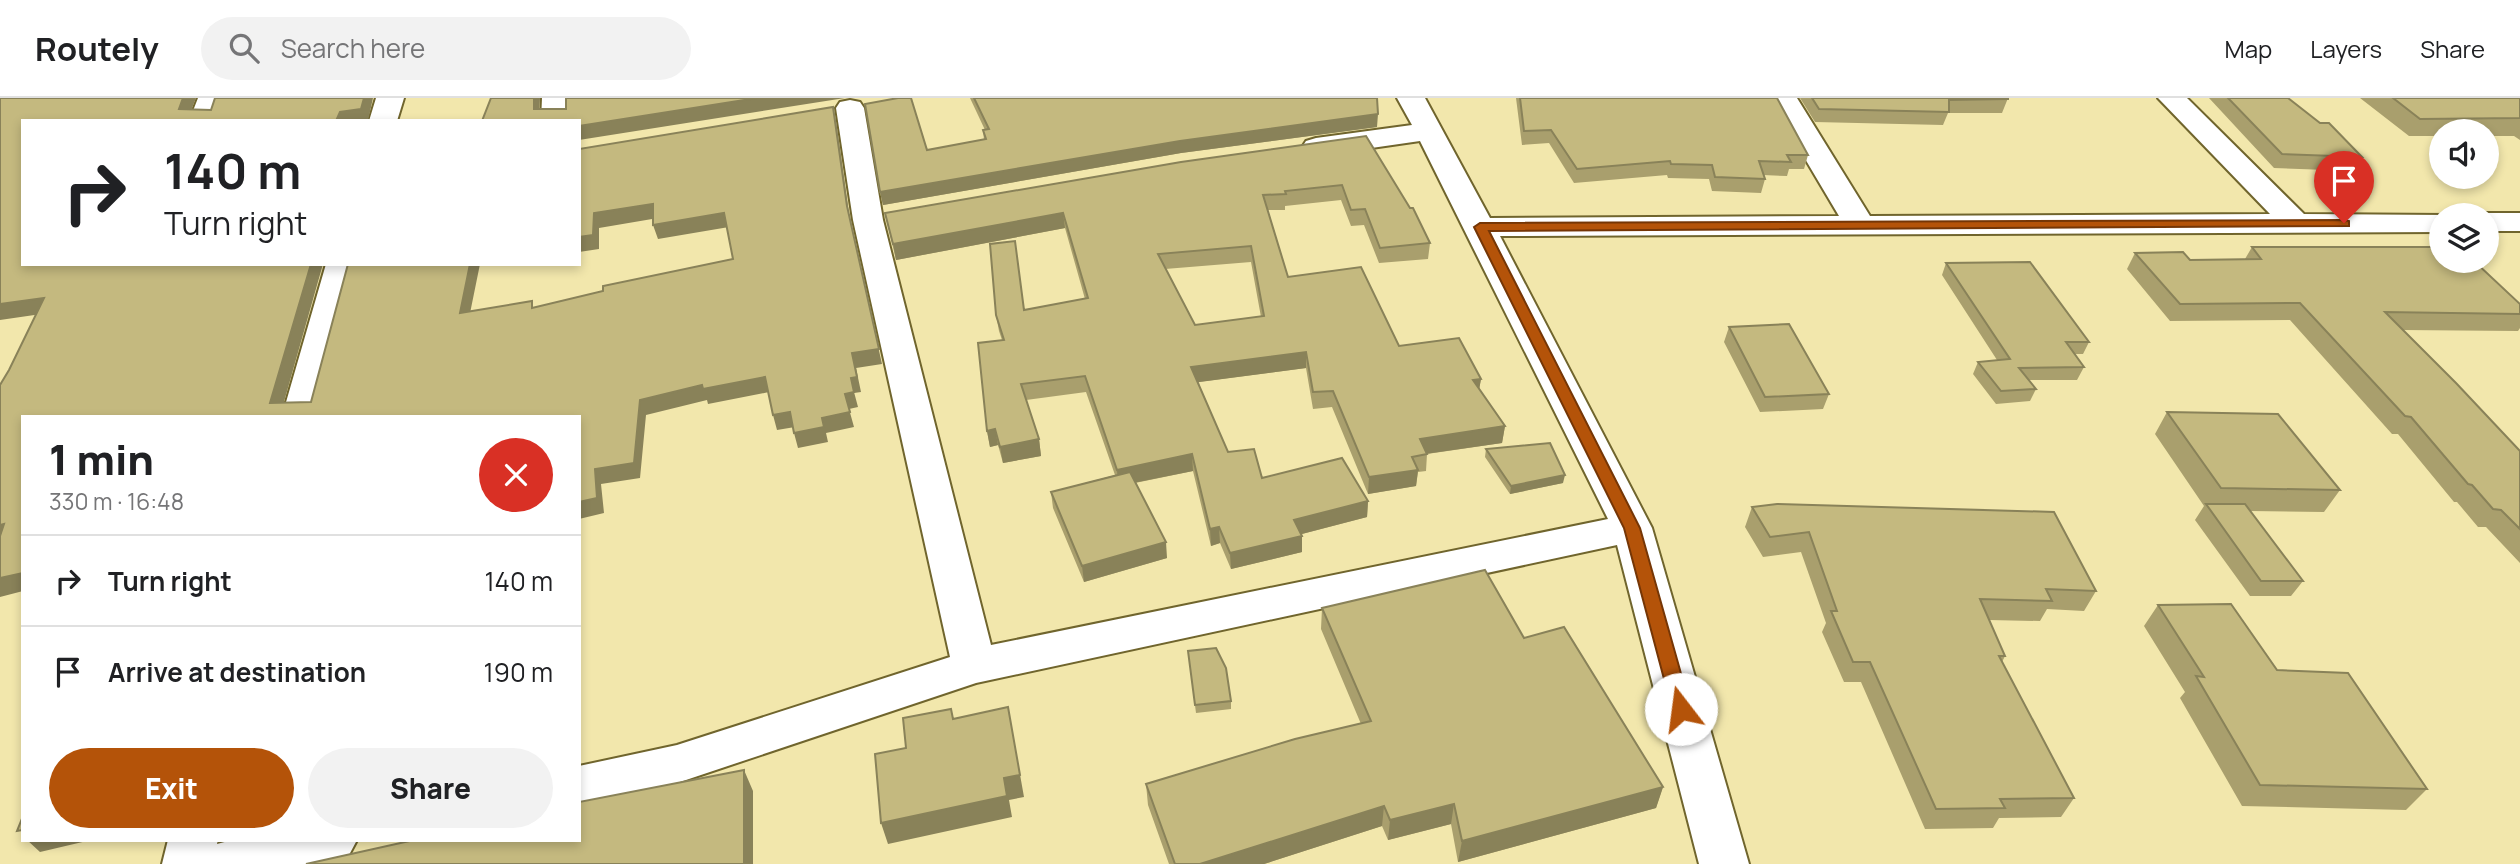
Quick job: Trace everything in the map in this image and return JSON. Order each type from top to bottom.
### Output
[{"type":"street","points":[[204,119],[212,98]]},
{"type":"street","points":[[384,119],[390,98]]},
{"type":"street","points":[[555,119],[556,98]]},
{"type":"street","points":[[1412,98],[1632,528],[1724,864]]},
{"type":"street","points":[[1783,98],[1859,224]]},
{"type":"street","points":[[2172,98],[2296,224]]},
{"type":"street","points":[[850,108],[882,218],[974,666]]},
{"type":"street","points":[[1292,150],[1431,131]]},
{"type":"street","points":[[2499,222],[2520,222]]},
{"type":"street","points":[[1480,227],[2429,223]]},
{"type":"street","points":[[300,415],[341,266]]},
{"type":"street","points":[[581,786],[677,764],[974,666],[1632,528]]},
{"type":"street","points":[[187,864],[192,842]]},
{"type":"street","points":[[223,864],[323,842]]},
{"type":"building","points":[[0,98],[183,98],[179,109],[211,110],[215,98],[364,98],[361,109],[340,112],[337,119],[21,119],[21,266],[310,266],[270,403],[311,402],[347,266],[470,266],[460,313],[532,301],[532,308],[603,291],[603,286],[733,259],[724,213],[653,225],[653,204],[594,213],[593,235],[581,237],[581,149],[833,107],[847,206],[879,349],[852,353],[857,377],[851,378],[854,392],[845,394],[850,412],[822,418],[824,427],[794,433],[790,412],[773,415],[765,377],[703,389],[702,385],[640,400],[634,463],[595,469],[597,498],[581,502],[581,415],[21,415],[21,573],[0,578],[0,536],[4,524],[0,525],[0,385],[44,298],[0,304]]},
{"type":"building","points":[[491,98],[534,98],[534,109],[566,109],[566,98],[757,98],[581,126],[581,119],[483,119]]},
{"type":"building","points":[[911,98],[927,150],[986,139],[983,130],[989,129],[974,98],[1377,98],[1378,114],[1180,141],[880,192],[865,104]]},
{"type":"building","points":[[1520,98],[1777,98],[1808,155],[1787,155],[1791,162],[1759,161],[1765,179],[1715,177],[1712,165],[1671,164],[1670,161],[1577,169],[1551,130],[1524,131]]},
{"type":"building","points":[[1812,98],[2008,99],[1949,100],[1949,112],[1819,109]]},
{"type":"building","points":[[2228,98],[2288,98],[2320,123],[2329,123],[2362,157],[2282,154]]},
{"type":"building","points":[[2393,98],[2520,98],[2520,118],[2420,119]]},
{"type":"building","points":[[1366,136],[1410,208],[1413,208],[1430,243],[1380,248],[1365,209],[1351,210],[1342,185],[1263,195],[1288,277],[1361,267],[1399,346],[1459,338],[1481,379],[1473,380],[1505,426],[1420,439],[1427,454],[1412,457],[1418,470],[1369,477],[1333,391],[1313,392],[1306,352],[1191,367],[1228,452],[1254,449],[1262,478],[1342,458],[1368,501],[1294,520],[1302,536],[1230,553],[1219,527],[1210,529],[1192,454],[1117,470],[1085,376],[1021,384],[1039,439],[1000,447],[995,429],[987,431],[978,343],[1004,340],[996,315],[990,244],[1015,241],[1024,310],[1088,298],[1063,213],[893,244],[885,213],[1181,162]],"holes":[[[1251,246],[1264,316],[1195,325],[1158,254]]]},
{"type":"building","points":[[2252,247],[2429,247],[2429,273],[2487,273],[2520,304],[2520,314],[2385,312],[2520,451],[2520,529],[2501,510],[2493,509],[2472,485],[2468,484],[2411,417],[2405,416],[2300,303],[2180,304],[2135,253],[2183,252],[2190,260],[2261,259]]},
{"type":"building","points":[[2030,262],[2089,342],[2066,342],[2084,367],[2019,368],[2036,389],[2001,391],[1978,362],[2010,359],[1946,263]]},
{"type":"building","points":[[1789,324],[1829,394],[1765,397],[1729,327]]},
{"type":"building","points":[[2167,412],[2278,414],[2340,490],[2221,488]]},
{"type":"building","points":[[1550,443],[1565,475],[1511,486],[1486,449]]},
{"type":"building","points":[[1130,472],[1166,542],[1082,566],[1051,492]]},
{"type":"building","points":[[1777,504],[2054,512],[2096,591],[2046,589],[2052,601],[1980,599],[2005,656],[1999,656],[2074,798],[2000,799],[2005,808],[1936,809],[1870,662],[1853,662],[1831,611],[1837,611],[1809,532],[1770,537],[1752,507]]},
{"type":"building","points":[[2206,504],[2245,504],[2303,581],[2261,581]]},
{"type":"building","points":[[1485,570],[1524,638],[1564,627],[1663,787],[1462,841],[1454,804],[1390,820],[1384,806],[1200,864],[1175,864],[1146,784],[1295,739],[1371,721],[1322,608]]},
{"type":"building","points":[[2231,604],[2277,670],[2348,673],[2427,789],[2260,785],[2196,676],[2204,677],[2158,605]]},
{"type":"building","points":[[1216,648],[1226,668],[1231,701],[1195,705],[1188,651]]},
{"type":"building","points":[[1008,707],[1020,775],[1004,778],[1007,796],[881,823],[875,754],[906,748],[903,718],[951,709],[953,719]]},
{"type":"building","points":[[744,770],[744,864],[306,864],[405,842],[581,842],[581,802]]},
{"type":"route","points":[[1681,709],[1632,528],[1480,227],[2344,223]]}]
